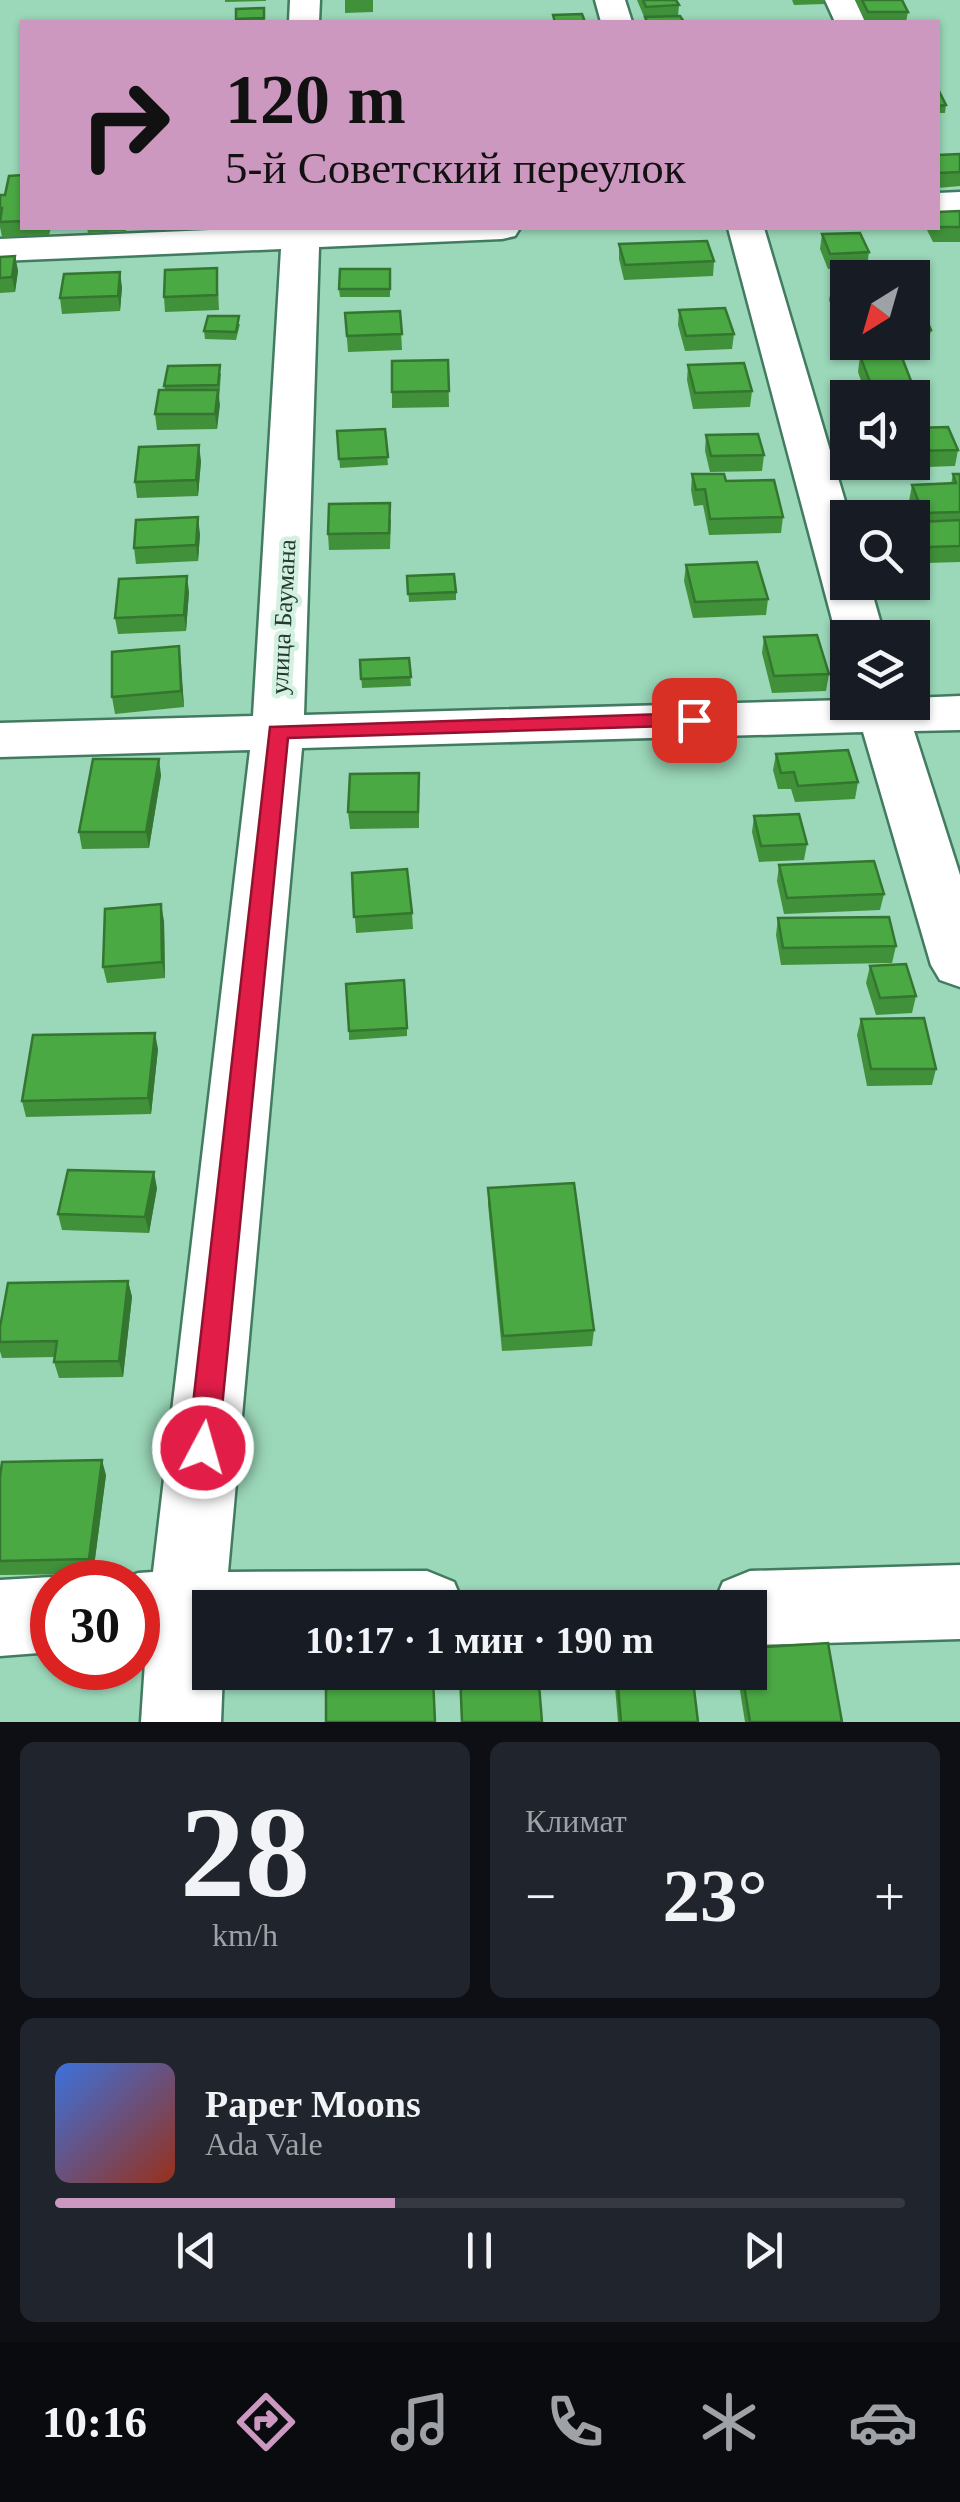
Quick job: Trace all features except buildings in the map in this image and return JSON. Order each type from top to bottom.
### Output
[{"type":"street","points":[[0,250],[435,230]]},
{"type":"street","points":[[747,230],[856,620]]},
{"type":"street","name":"улица Баумана","points":[[181,1722],[162,1608],[278,732],[301,234]]},
{"type":"street","points":[[0,740],[830,711]]},
{"type":"street","points":[[930,711],[960,713]]},
{"type":"street","points":[[884,720],[960,965]]},
{"type":"street","points":[[767,1608],[960,1602]]},
{"type":"street","points":[[162,1608],[192,1608]]},
{"type":"street","points":[[0,1618],[30,1616]]},
{"type":"route","points":[[203,1448],[278,732],[694,720]]}]
